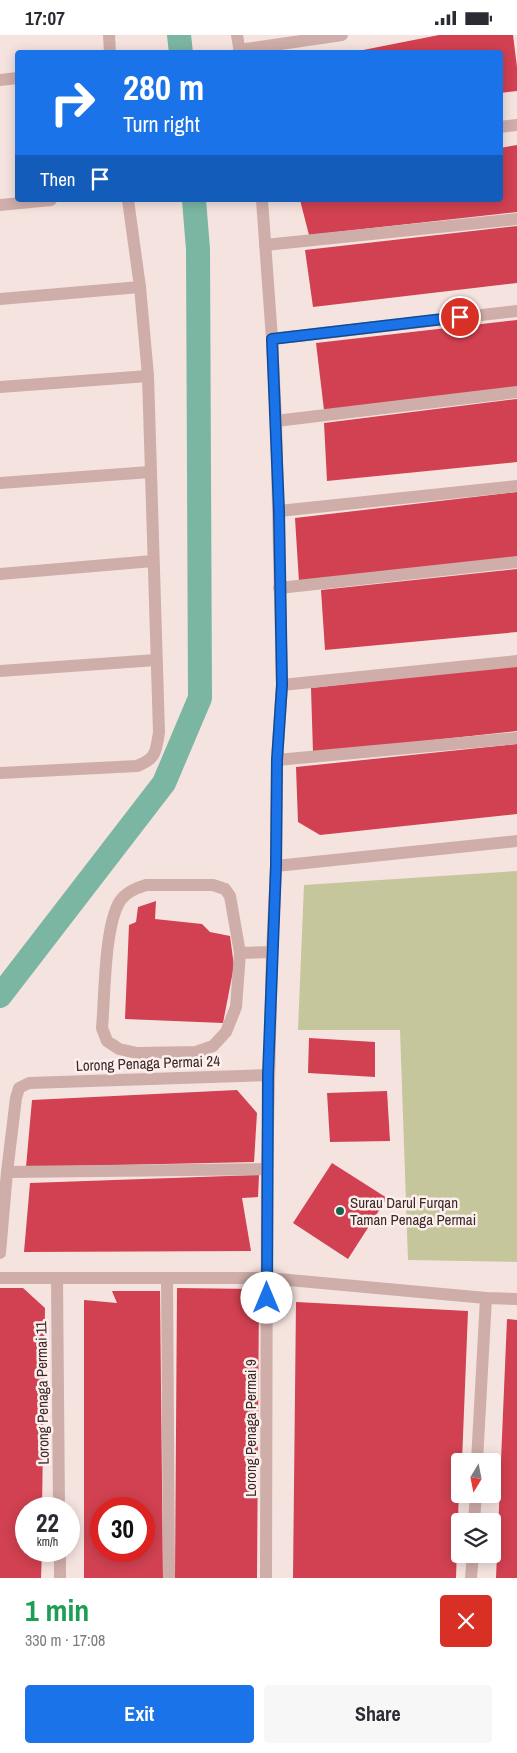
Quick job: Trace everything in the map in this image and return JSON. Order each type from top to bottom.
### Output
[{"type":"street","points":[[108,35],[110,50]]},
{"type":"street","points":[[237,35],[239,50]]},
{"type":"street","points":[[245,50],[342,35]]},
{"type":"street","points":[[0,80],[15,78]]},
{"type":"street","points":[[503,127],[517,125]]},
{"type":"street","points":[[0,205],[31,202]]},
{"type":"street","points":[[0,773],[137,767],[148,762],[157,749],[159,732],[148,376],[140,287],[128,202]]},
{"type":"street","name":"Lorong Penaga Permai 9","points":[[262,202],[276,421],[282,685],[277,760],[276,866],[268,1075],[266,1578]]},
{"type":"street","points":[[265,245],[517,219]]},
{"type":"street","points":[[0,299],[140,287]]},
{"type":"street","points":[[272,339],[517,311]]},
{"type":"street","points":[[0,387],[148,376]]},
{"type":"street","points":[[276,421],[517,392]]},
{"type":"street","points":[[0,483],[150,471]]},
{"type":"street","points":[[279,511],[517,486]]},
{"type":"street","points":[[0,574],[153,561]]},
{"type":"street","points":[[279,587],[517,562]]},
{"type":"street","points":[[0,671],[156,660]]},
{"type":"street","points":[[282,685],[517,661]]},
{"type":"street","points":[[277,760],[517,738]]},
{"type":"street","points":[[276,866],[517,841]]},
{"type":"street","points":[[146,885],[213,885],[225,889],[230,896],[240,953],[236,1007],[226,1032],[213,1046],[196,1052],[137,1053],[119,1049],[107,1041],[102,1028],[111,925],[120,900],[132,890],[146,885]]},
{"type":"street","points":[[240,953],[272,952]]},
{"type":"street","name":"Lorong Penaga Permai 24","points":[[7,1172],[16,1098],[19,1088],[29,1083],[268,1075]]},
{"type":"street","points":[[0,1253],[7,1172],[267,1169]]},
{"type":"street","points":[[167,1277],[169,1578]]},
{"type":"street","points":[[0,1278],[267,1278],[486,1298],[517,1299]]},
{"type":"street","name":"Lorong Penaga Permai 11","points":[[57,1278],[59,1497]]},
{"type":"street","points":[[477,1453],[486,1298]]},
{"type":"street","points":[[60,1562],[60,1578]]},
{"type":"street","points":[[471,1578],[472,1563]]},
{"type":"green space","points":[[517,871],[517,1262],[408,1260],[400,1030],[298,1030],[304,885]]},
{"type":"building","points":[[439,35],[513,35],[517,67],[517,91],[503,93],[503,50],[363,50]]},
{"type":"building","points":[[517,145],[517,212],[309,235],[301,202],[503,202],[503,147]]},
{"type":"building","points":[[517,226],[517,283],[313,307],[305,250]]},
{"type":"building","points":[[517,320],[517,387],[324,410],[316,343]]},
{"type":"building","points":[[517,399],[517,462],[327,481],[324,423]]},
{"type":"building","points":[[517,492],[517,559],[299,582],[295,518]]},
{"type":"building","points":[[517,569],[517,632],[325,650],[321,590]]},
{"type":"building","points":[[517,665],[517,731],[313,753],[311,688]]},
{"type":"building","points":[[517,744],[517,814],[320,835],[298,822],[296,767]]},
{"type":"building","points":[[156,901],[155,919],[202,924],[210,932],[230,936],[234,966],[223,1023],[125,1019],[129,925],[136,922],[138,907]]},
{"type":"building","points":[[309,1038],[375,1042],[375,1077],[308,1073]]},
{"type":"building","points":[[237,1090],[257,1113],[254,1162],[26,1167],[32,1100]]},
{"type":"building","points":[[387,1091],[390,1141],[330,1142],[327,1093]]},
{"type":"building","name":"Surau Darul Furqan Taman Penaga Permai","points":[[332,1163],[387,1198],[348,1259],[293,1223]]},
{"type":"building","points":[[259,1175],[258,1197],[242,1198],[251,1251],[24,1252],[30,1183]]},
{"type":"building","points":[[0,1288],[23,1288],[45,1308],[42,1497],[15,1497],[15,1562],[42,1562],[41,1578],[0,1578]]},
{"type":"building","points":[[177,1288],[259,1289],[257,1578],[175,1578]]},
{"type":"building","points":[[112,1291],[160,1291],[163,1578],[84,1578],[84,1300],[117,1303]]},
{"type":"building","points":[[296,1302],[468,1311],[462,1453],[451,1453],[451,1503],[459,1503],[458,1513],[451,1513],[451,1563],[457,1563],[456,1578],[293,1578]]},
{"type":"building","points":[[507,1319],[517,1320],[517,1578],[496,1578],[497,1563],[501,1563],[501,1513],[499,1513],[499,1503],[501,1503]]},
{"type":"waterway","points":[[179,35],[181,50]]},
{"type":"waterway","points":[[0,996],[164,783],[200,698],[198,249],[194,202]]},
{"type":"place","name":"Surau Darul Furqan Taman Penaga Permai","points":[[340,1211]]},
{"type":"route","points":[[267,1298],[268,1075],[276,866],[277,760],[282,685],[279,511],[272,339],[460,317]]}]
